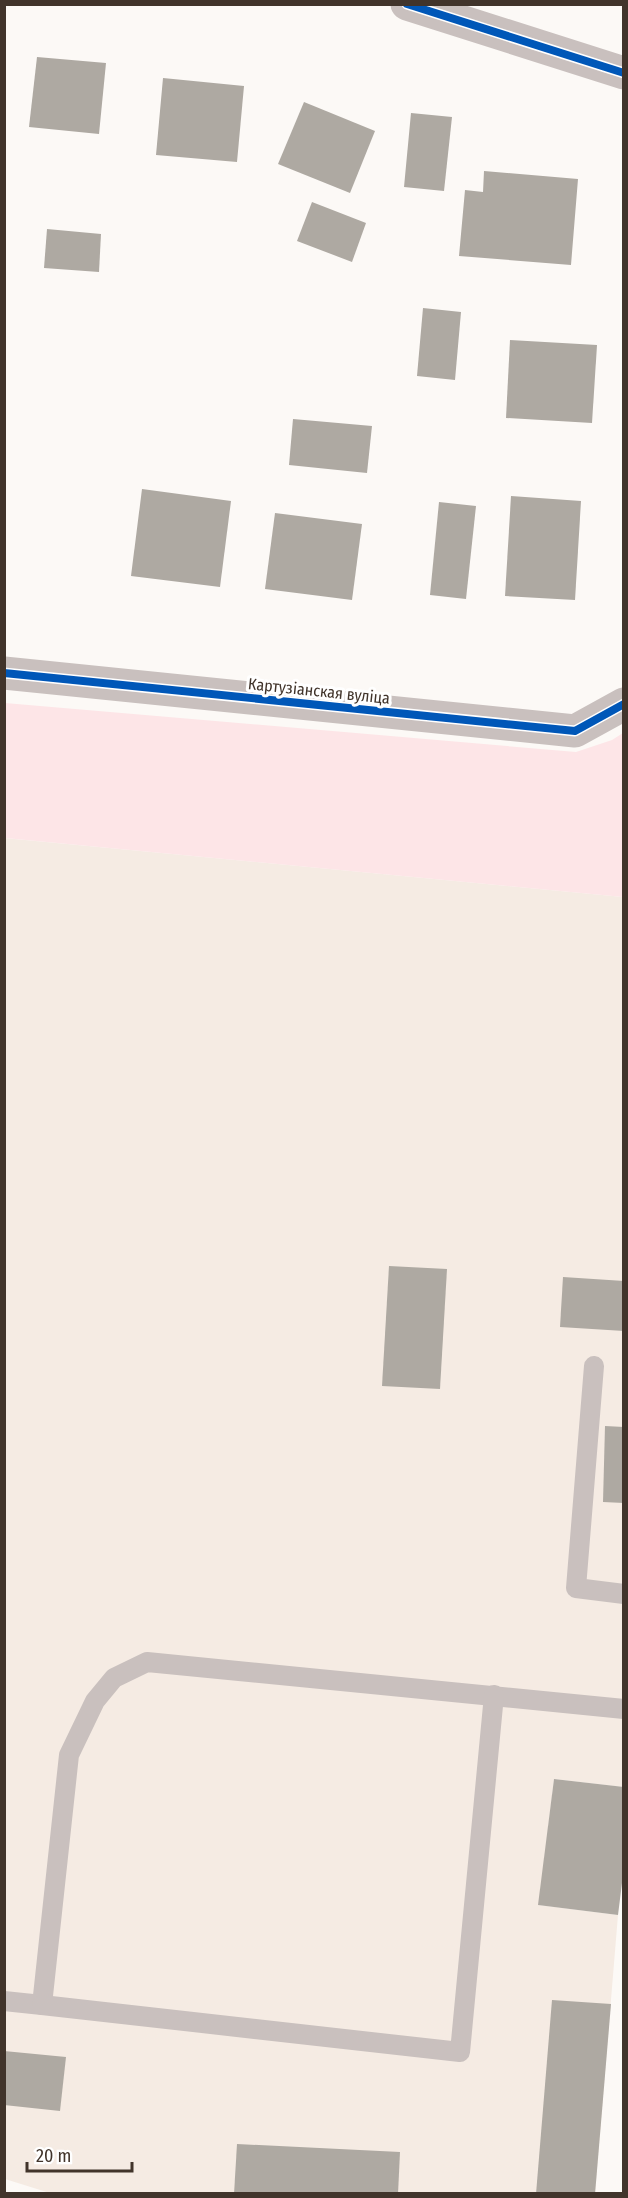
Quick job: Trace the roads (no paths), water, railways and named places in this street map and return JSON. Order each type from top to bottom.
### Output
[{"type":"street","points":[[407,4],[624,74]]},
{"type":"street","name":"Картузіанская вуліца","points":[[4,673],[575,731],[624,704]]},
{"type":"lane","points":[[594,1366],[576,1588],[624,1594]]},
{"type":"lane","points":[[42,2005],[69,1755],[95,1701],[114,1678],[147,1662],[624,1709]]},
{"type":"lane","points":[[4,2001],[460,2052],[494,1695]]}]
